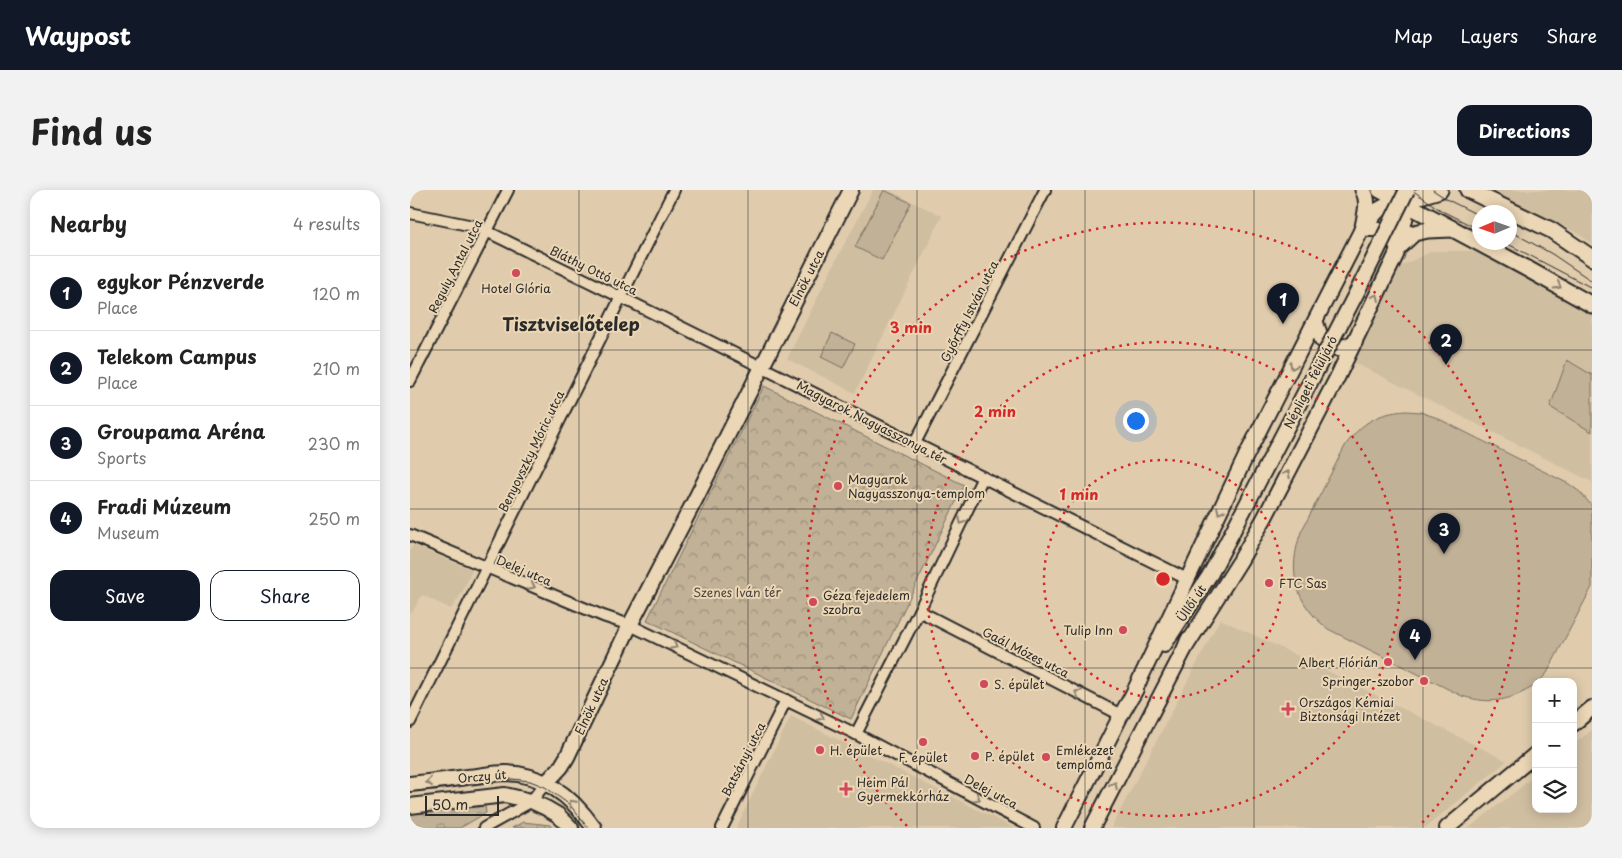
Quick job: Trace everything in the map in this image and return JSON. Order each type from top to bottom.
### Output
[{"type":"main road","name":"Elnök utca","points":[[762,367],[851,190]]},
{"type":"main road","points":[[1132,696],[1246,456],[1316,323],[1362,229],[1367,209],[1366,194],[1363,190]]},
{"type":"main road","points":[[1380,190],[1404,197],[1453,229],[1592,305]]},
{"type":"main road","points":[[1362,229],[1377,211],[1404,197],[1440,190]]},
{"type":"main road","points":[[1468,190],[1551,230],[1592,258]]},
{"type":"main road","points":[[1424,192],[1434,210],[1453,229]]},
{"type":"main road","points":[[1185,648],[1261,524],[1355,342],[1398,248],[1405,217],[1404,197]]},
{"type":"main road","name":"Népligeti felüljáró","points":[[1212,573],[1354,299],[1404,197]]},
{"type":"main road","points":[[1362,229],[1378,228],[1390,236],[1398,248]]},
{"type":"main road","points":[[1398,248],[1414,233],[1428,230],[1453,229]]},
{"type":"main road","points":[[1316,323],[1322,340],[1339,349],[1355,342]]},
{"type":"main road","points":[[630,625],[762,367]]},
{"type":"main road","name":"Üllői út","points":[[1092,828],[1185,648],[1212,573]]},
{"type":"main road","name":"Üllői út","points":[[1064,828],[1132,696],[1212,573]]},
{"type":"main road","name":"Elnök utca","points":[[546,783],[568,757],[630,625]]},
{"type":"main road","points":[[1574,723],[1592,708]]},
{"type":"main road","points":[[1447,828],[1532,757]]},
{"type":"main road","name":"Orczy út","points":[[410,784],[504,773],[527,776],[556,788],[569,798],[594,828]]},
{"type":"main road","name":"Orczy út","points":[[410,806],[505,795],[531,801],[558,816],[571,828]]},
{"type":"street","name":"Reguly Antal utca","points":[[410,381],[508,190]]},
{"type":"street","name":"Benyovszky Móric utca","points":[[410,722],[674,190]]},
{"type":"street","name":"Győrffy István utca","points":[[915,443],[1044,190]]},
{"type":"street","name":"Bláthy Ottó utca","points":[[410,213],[478,227],[762,367]]},
{"type":"street","name":"Magyarok Nagyasszonya tér","points":[[762,367],[983,477]]},
{"type":"street","points":[[630,625],[856,734],[919,611],[983,477],[1187,579]]},
{"type":"street","name":"Delej utca","points":[[410,535],[603,616],[630,625]]},
{"type":"street","name":"Gaál Mózes utca","points":[[919,611],[1121,715]]},
{"type":"street","name":"Batsányi utca","points":[[722,828],[786,700]]},
{"type":"street","name":"Delej utca","points":[[856,734],[1034,828]]},
{"type":"street","points":[[484,828],[531,801],[546,783]]},
{"type":"shaded area","points":[[873,190],[888,190],[942,216],[855,393],[787,359]]},
{"type":"shaded area","points":[[1490,190],[1592,190],[1592,244],[1579,234]]},
{"type":"shaded area","points":[[1432,251],[1481,251],[1592,309],[1592,482],[1353,362],[1401,266]]},
{"type":"shaded area","points":[[413,545],[472,570],[462,593],[451,609],[422,595],[412,613],[410,612],[410,550]]},
{"type":"shaded area","name":"Országos Kémiai Biztonsági Intézet","points":[[1220,619],[1507,761],[1425,828],[1111,828]]},
{"type":"shaded area","name":"Heim Pál Gyermekkórház","points":[[791,716],[859,750],[1014,828],[736,828]]},
{"type":"shaded area","points":[[1592,730],[1592,828],[1469,828],[1532,778],[1532,813],[1577,813],[1577,742]]},
{"type":"green space","points":[[884,190],[911,203],[882,260],[855,247]]},
{"type":"green space","points":[[832,333],[855,344],[843,368],[821,357]]},
{"type":"green space","points":[[1567,360],[1592,375],[1592,432],[1550,407]]},
{"type":"green space","name":"Szenes Iván tér","points":[[764,386],[964,485],[851,719],[647,620]]},
{"type":"green space","points":[[1396,412],[1420,412],[1435,417],[1569,484],[1580,492],[1592,506],[1592,587],[1547,673],[1543,678],[1532,678],[1532,687],[1518,695],[1491,701],[1462,696],[1328,629],[1317,619],[1301,597],[1297,586],[1295,560],[1301,532],[1345,446],[1364,425],[1378,417]]},
{"type":"green space","points":[[485,806],[486,813],[460,828],[410,828],[410,814]]},
{"type":"green space","points":[[523,822],[550,825],[552,828],[512,828]]},
{"type":"tram line","points":[[1412,190],[1442,211],[1472,226]]},
{"type":"tram line","points":[[1433,190],[1472,212]]},
{"type":"tram line","points":[[1517,235],[1552,254],[1592,281]]},
{"type":"tram line","points":[[1517,249],[1592,288]]},
{"type":"tram line","points":[[410,792],[512,779],[530,781],[545,787],[570,805],[588,828]]},
{"type":"place","name":"Hotel Glória","points":[[516,273]]},
{"type":"place","name":"egykor Pénzverde","points":[[1283,324]]},
{"type":"place","name":"Telekom Campus","points":[[1446,365]]},
{"type":"place","name":"Magyarok Nagyasszonya-templom","points":[[838,486]]},
{"type":"place","name":"Groupama Aréna","points":[[1444,554]]},
{"type":"place","name":"FTC Sas","points":[[1269,583]]},
{"type":"place","name":"Géza fejedelem szobra","points":[[813,602]]},
{"type":"place","name":"Tulip Inn","points":[[1123,630]]},
{"type":"place","name":"Fradi Múzeum","points":[[1415,660]]},
{"type":"place","name":"Albert Flórián","points":[[1388,662]]},
{"type":"place","name":"Springer-szobor","points":[[1424,681]]},
{"type":"place","name":"S. épület","points":[[984,684]]},
{"type":"place","name":"Országos Kémiai Biztonsági Intézet","points":[[1288,709]]},
{"type":"place","name":"F. épület","points":[[923,742]]},
{"type":"place","name":"H. épület","points":[[820,750]]},
{"type":"place","name":"P. épület","points":[[975,756]]},
{"type":"place","name":"Emlékezet temploma","points":[[1046,757]]},
{"type":"place","name":"Heim Pál Gyermekkórház","points":[[846,789]]},
{"type":"district","name":"Tisztviselőtelep","points":[[571,323]]}]
